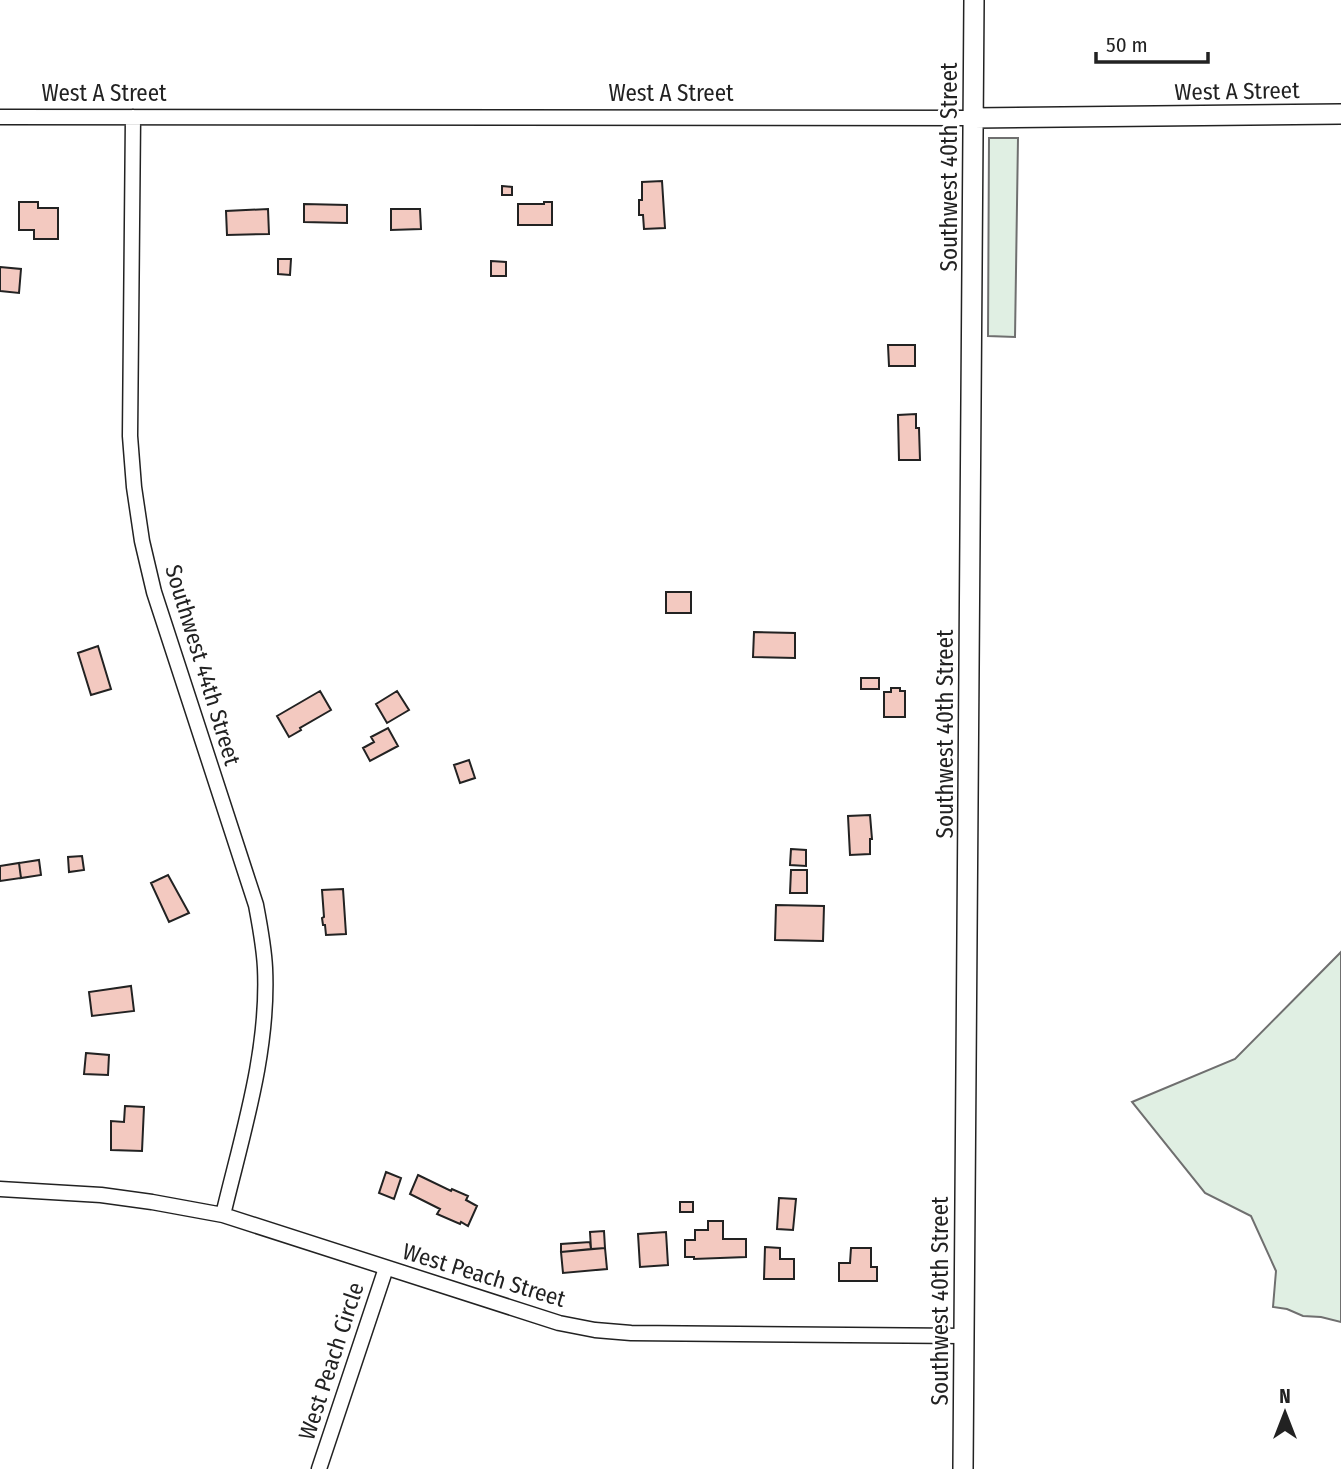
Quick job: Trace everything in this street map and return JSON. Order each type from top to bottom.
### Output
[{"type":"main road","name":"Southwest 40th Street","points":[[963,1469],[974,0]]},
{"type":"main road","name":"West A Street","points":[[974,118],[1341,114]]},
{"type":"street","name":"West A Street","points":[[0,117],[974,118]]},
{"type":"street","name":"Southwest 44th Street","points":[[132,117],[131,436],[134,486],[142,541],[171,647],[256,905],[263,944],[265,996],[259,1058],[223,1215]]},
{"type":"street","name":"West Peach Street","points":[[0,1189],[101,1195],[223,1215],[559,1323],[595,1330],[631,1333],[964,1336]]},
{"type":"street","name":"West Peach Circle","points":[[319,1469],[386,1268]]},
{"type":"green space","points":[[989,138],[1018,138],[1015,337],[988,336]]},
{"type":"green space","points":[[1341,952],[1341,1322],[1303,1316],[1287,1309],[1273,1307],[1276,1271],[1251,1216],[1205,1193],[1132,1102],[1235,1059]]},
{"type":"building","points":[[662,181],[665,228],[644,229],[643,215],[639,215],[642,182]]},
{"type":"building","points":[[502,186],[512,187],[512,195],[502,195]]},
{"type":"building","points":[[19,202],[38,202],[38,208],[58,208],[58,239],[34,239],[34,230],[19,230]]},
{"type":"building","points":[[552,202],[552,225],[518,225],[518,204]]},
{"type":"building","points":[[304,204],[347,205],[347,223],[304,222]]},
{"type":"building","points":[[268,209],[269,234],[227,235],[226,211]]},
{"type":"building","points":[[391,209],[420,209],[421,229],[391,230]]},
{"type":"building","points":[[278,259],[291,259],[290,275],[278,274]]},
{"type":"building","points":[[491,261],[506,262],[506,276],[491,276]]},
{"type":"building","points":[[0,267],[21,269],[19,293],[0,291]]},
{"type":"building","points":[[888,345],[915,345],[915,366],[889,366]]},
{"type":"building","points":[[916,414],[920,460],[899,460],[898,415]]},
{"type":"building","points":[[666,592],[691,592],[691,613],[666,613]]},
{"type":"building","points":[[754,632],[795,633],[795,658],[753,657]]},
{"type":"building","points":[[98,646],[111,689],[91,695],[78,653]]},
{"type":"building","points":[[861,678],[879,678],[879,689],[861,689]]},
{"type":"building","points":[[891,688],[905,691],[905,717],[884,717],[884,692],[891,692]]},
{"type":"building","points":[[320,691],[331,710],[289,737],[277,716]]},
{"type":"building","points":[[397,691],[409,710],[387,723],[376,704]]},
{"type":"building","points":[[388,728],[398,746],[370,761],[363,748],[374,742],[371,737]]},
{"type":"building","points":[[469,760],[475,778],[460,783],[454,765]]},
{"type":"building","points":[[870,815],[870,854],[850,855],[848,816]]},
{"type":"building","points":[[791,849],[806,850],[806,866],[790,865]]},
{"type":"building","points":[[82,856],[84,870],[69,872],[68,857]]},
{"type":"building","points":[[39,860],[41,875],[21,878],[19,863]]},
{"type":"building","points":[[19,863],[21,878],[0,881],[0,866]]},
{"type":"building","points":[[791,870],[807,870],[807,893],[790,893]]},
{"type":"building","points":[[168,875],[189,913],[169,922],[151,883]]},
{"type":"building","points":[[343,889],[346,934],[326,935],[322,918],[322,890]]},
{"type":"building","points":[[776,905],[824,906],[823,941],[775,940]]},
{"type":"building","points":[[131,986],[134,1011],[92,1016],[89,992]]},
{"type":"building","points":[[86,1053],[109,1055],[108,1075],[84,1074]]},
{"type":"building","points":[[125,1106],[144,1107],[142,1151],[111,1150],[111,1121],[124,1122]]},
{"type":"building","points":[[386,1172],[401,1178],[394,1199],[379,1193]]},
{"type":"building","points":[[418,1175],[468,1196],[466,1200],[477,1206],[468,1226],[437,1214],[440,1209],[410,1194]]},
{"type":"building","points":[[779,1198],[796,1199],[793,1230],[777,1229]]},
{"type":"building","points":[[680,1202],[693,1202],[693,1212],[680,1212]]},
{"type":"building","points":[[708,1221],[723,1221],[723,1239],[746,1239],[746,1257],[685,1257],[685,1240],[695,1240],[695,1230],[708,1230]]},
{"type":"building","points":[[604,1231],[605,1248],[591,1249],[590,1232]]},
{"type":"building","points":[[666,1232],[668,1265],[640,1267],[638,1234]]},
{"type":"building","points":[[590,1242],[591,1249],[561,1252],[561,1244]]},
{"type":"building","points":[[765,1247],[780,1248],[780,1259],[794,1259],[794,1279],[764,1279]]},
{"type":"building","points":[[605,1248],[607,1269],[563,1273],[561,1252]]},
{"type":"building","points":[[851,1248],[871,1248],[871,1267],[877,1267],[877,1281],[839,1281],[839,1263],[850,1263]]}]
